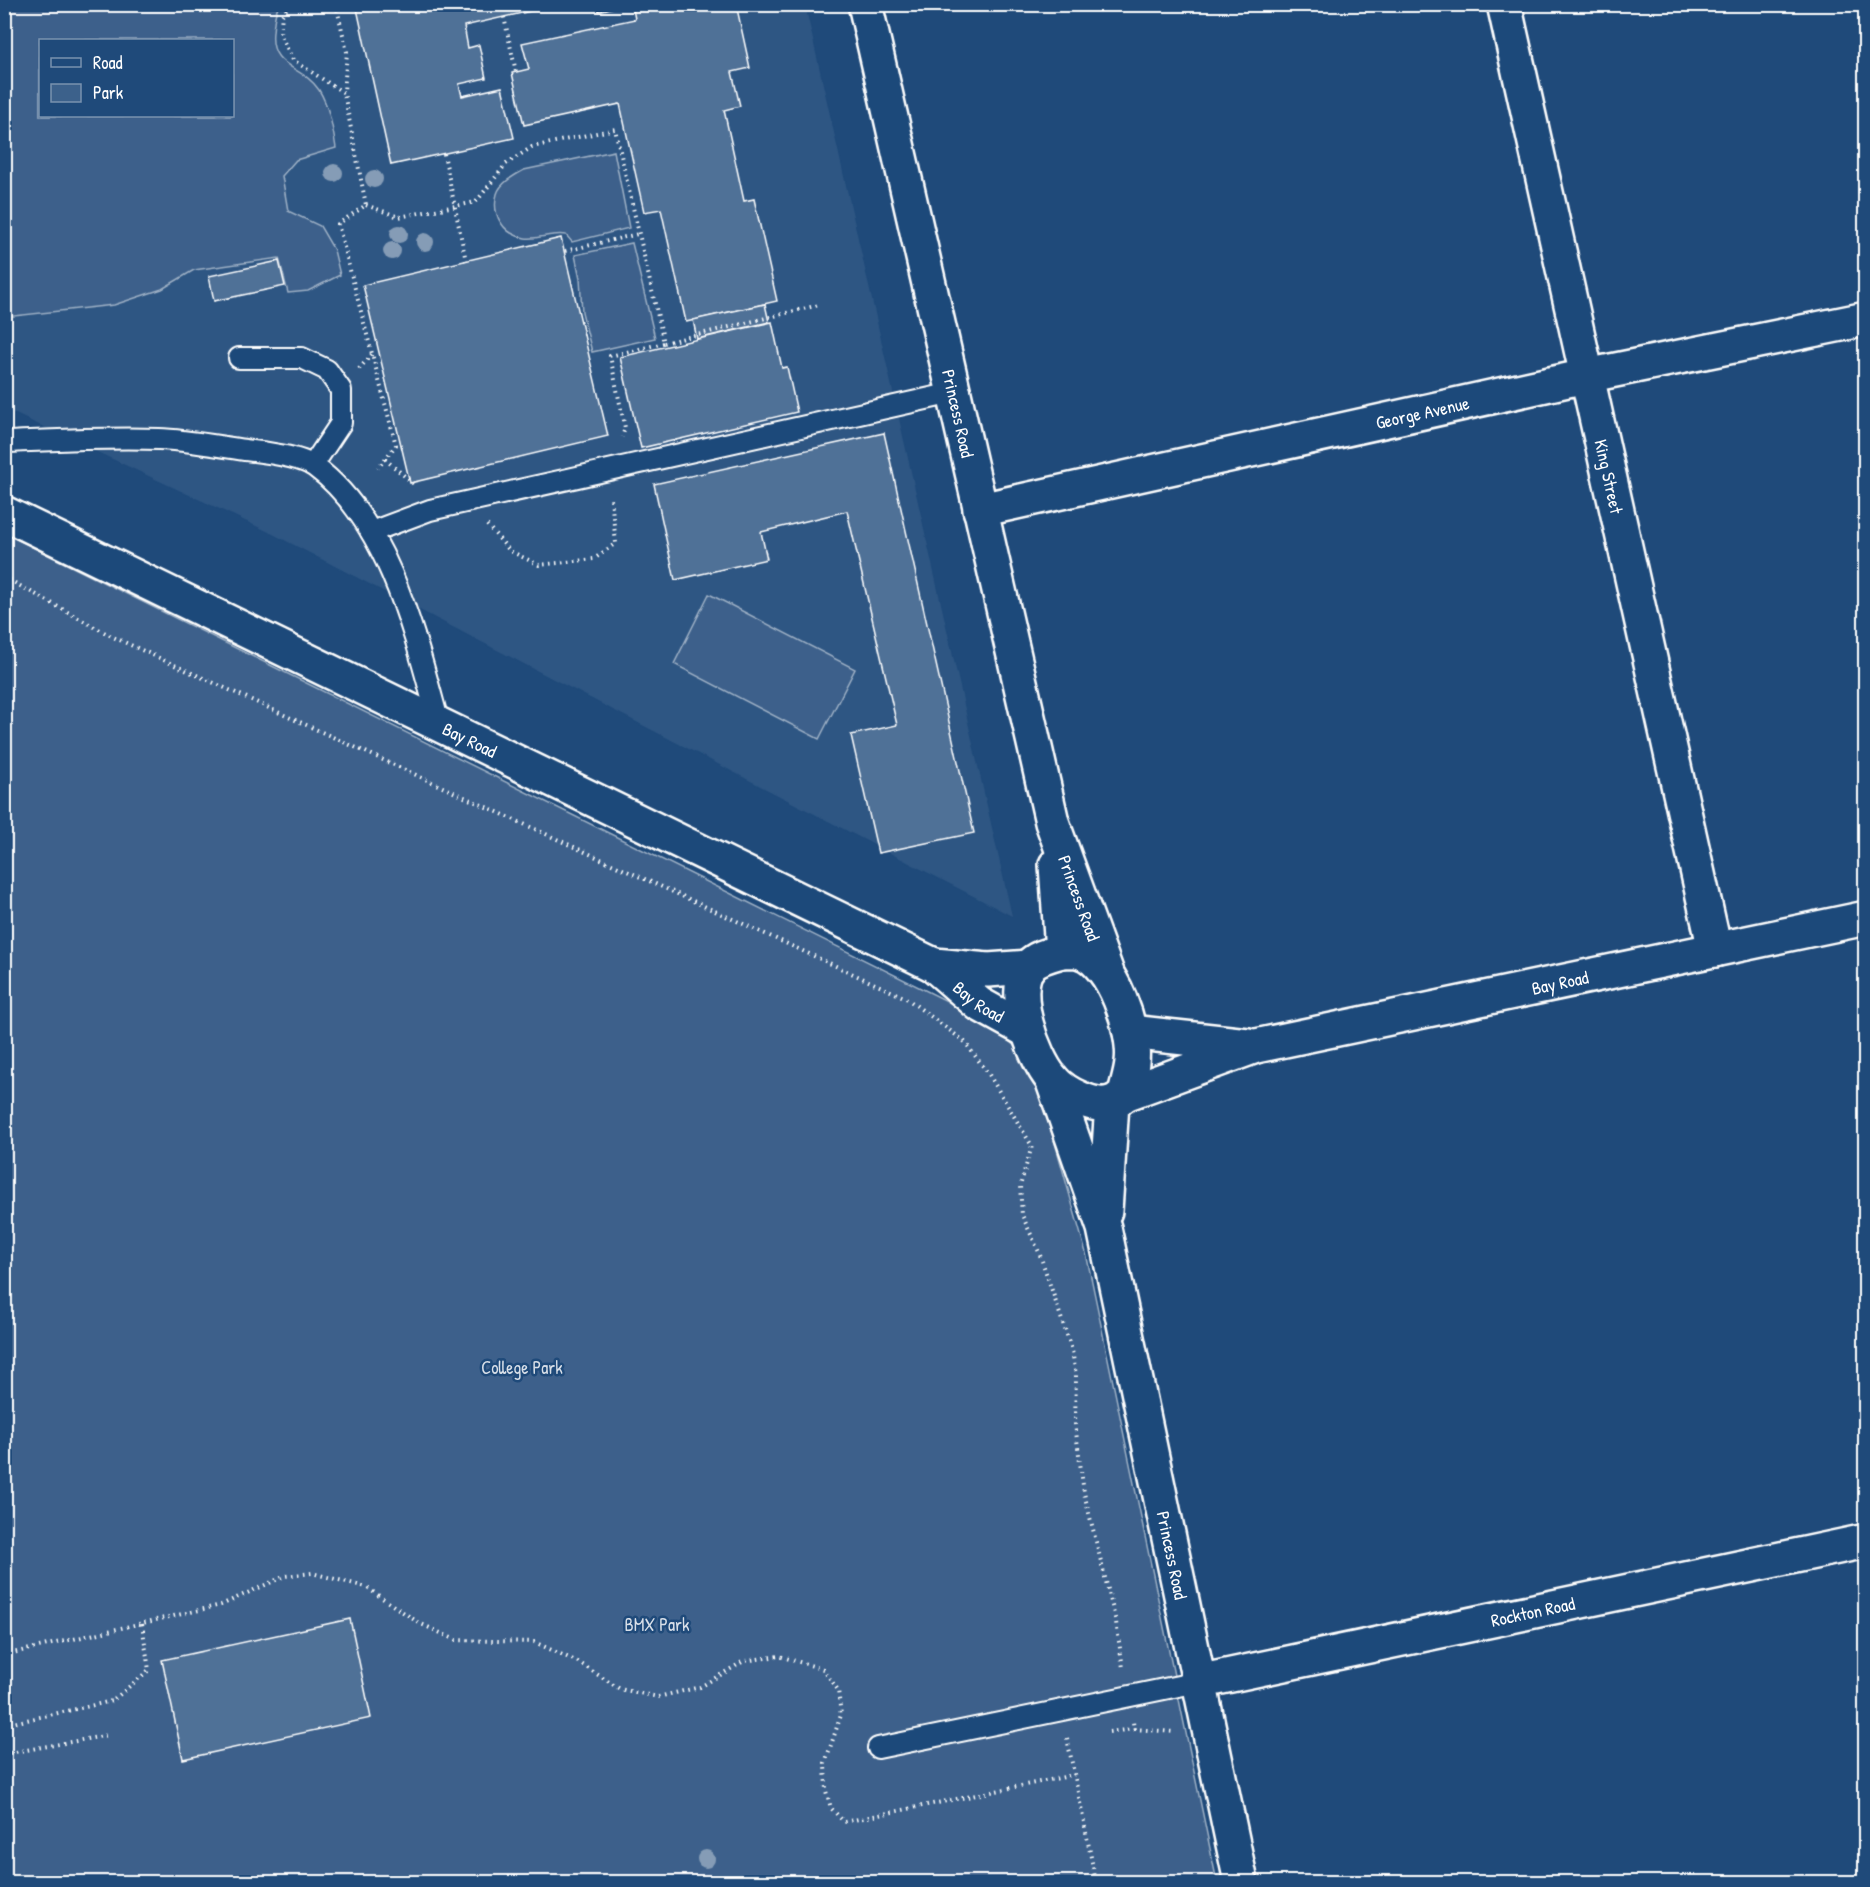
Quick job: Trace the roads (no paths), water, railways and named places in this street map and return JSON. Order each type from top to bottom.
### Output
[{"type":"street","name":"Princess Road","points":[[865,4],[1052,822],[1107,973]]},
{"type":"street","name":"King Street","points":[[1504,4],[1715,950]]},
{"type":"street","name":"George Avenue","points":[[980,510],[1586,376],[1866,319]]},
{"type":"street","name":"Bay Road","points":[[4,513],[934,965],[979,1004],[1028,1031]]},
{"type":"street","name":"Princess Road","points":[[1052,822],[1062,951]]},
{"type":"street","name":"Bay Road","points":[[1118,1099],[1256,1046],[1866,918]]},
{"type":"street","points":[[1062,951],[1082,952],[1107,973],[1120,999],[1130,1032],[1132,1061],[1118,1099],[1084,1102],[1052,1079],[1028,1031],[1020,994],[1029,967],[1043,956],[1062,951]]},
{"type":"street","name":"Bay Road","points":[[934,965],[988,970],[1029,967]]},
{"type":"street","name":"Bay Road","points":[[1130,1032],[1256,1046]]},
{"type":"street","name":"Princess Road","points":[[1052,1079],[1104,1228],[1240,1882]]},
{"type":"street","name":"Princess Road","points":[[1104,1228],[1118,1099]]},
{"type":"street","name":"Rockton Road","points":[[1198,1682],[1866,1541]]},
{"type":"lane","points":[[239,358],[302,358],[327,370],[341,390],[341,423],[314,465]]},
{"type":"lane","points":[[371,532],[430,510],[953,393]]},
{"type":"lane","points":[[4,442],[160,439],[272,453],[314,465],[348,499],[371,532],[396,587],[422,662],[439,724]]},
{"type":"lane","points":[[878,1748],[1198,1682]]},
{"type":"park label","name":"College Park","points":[[522,1367]]},
{"type":"park label","name":"BMX Park","points":[[657,1624]]}]
